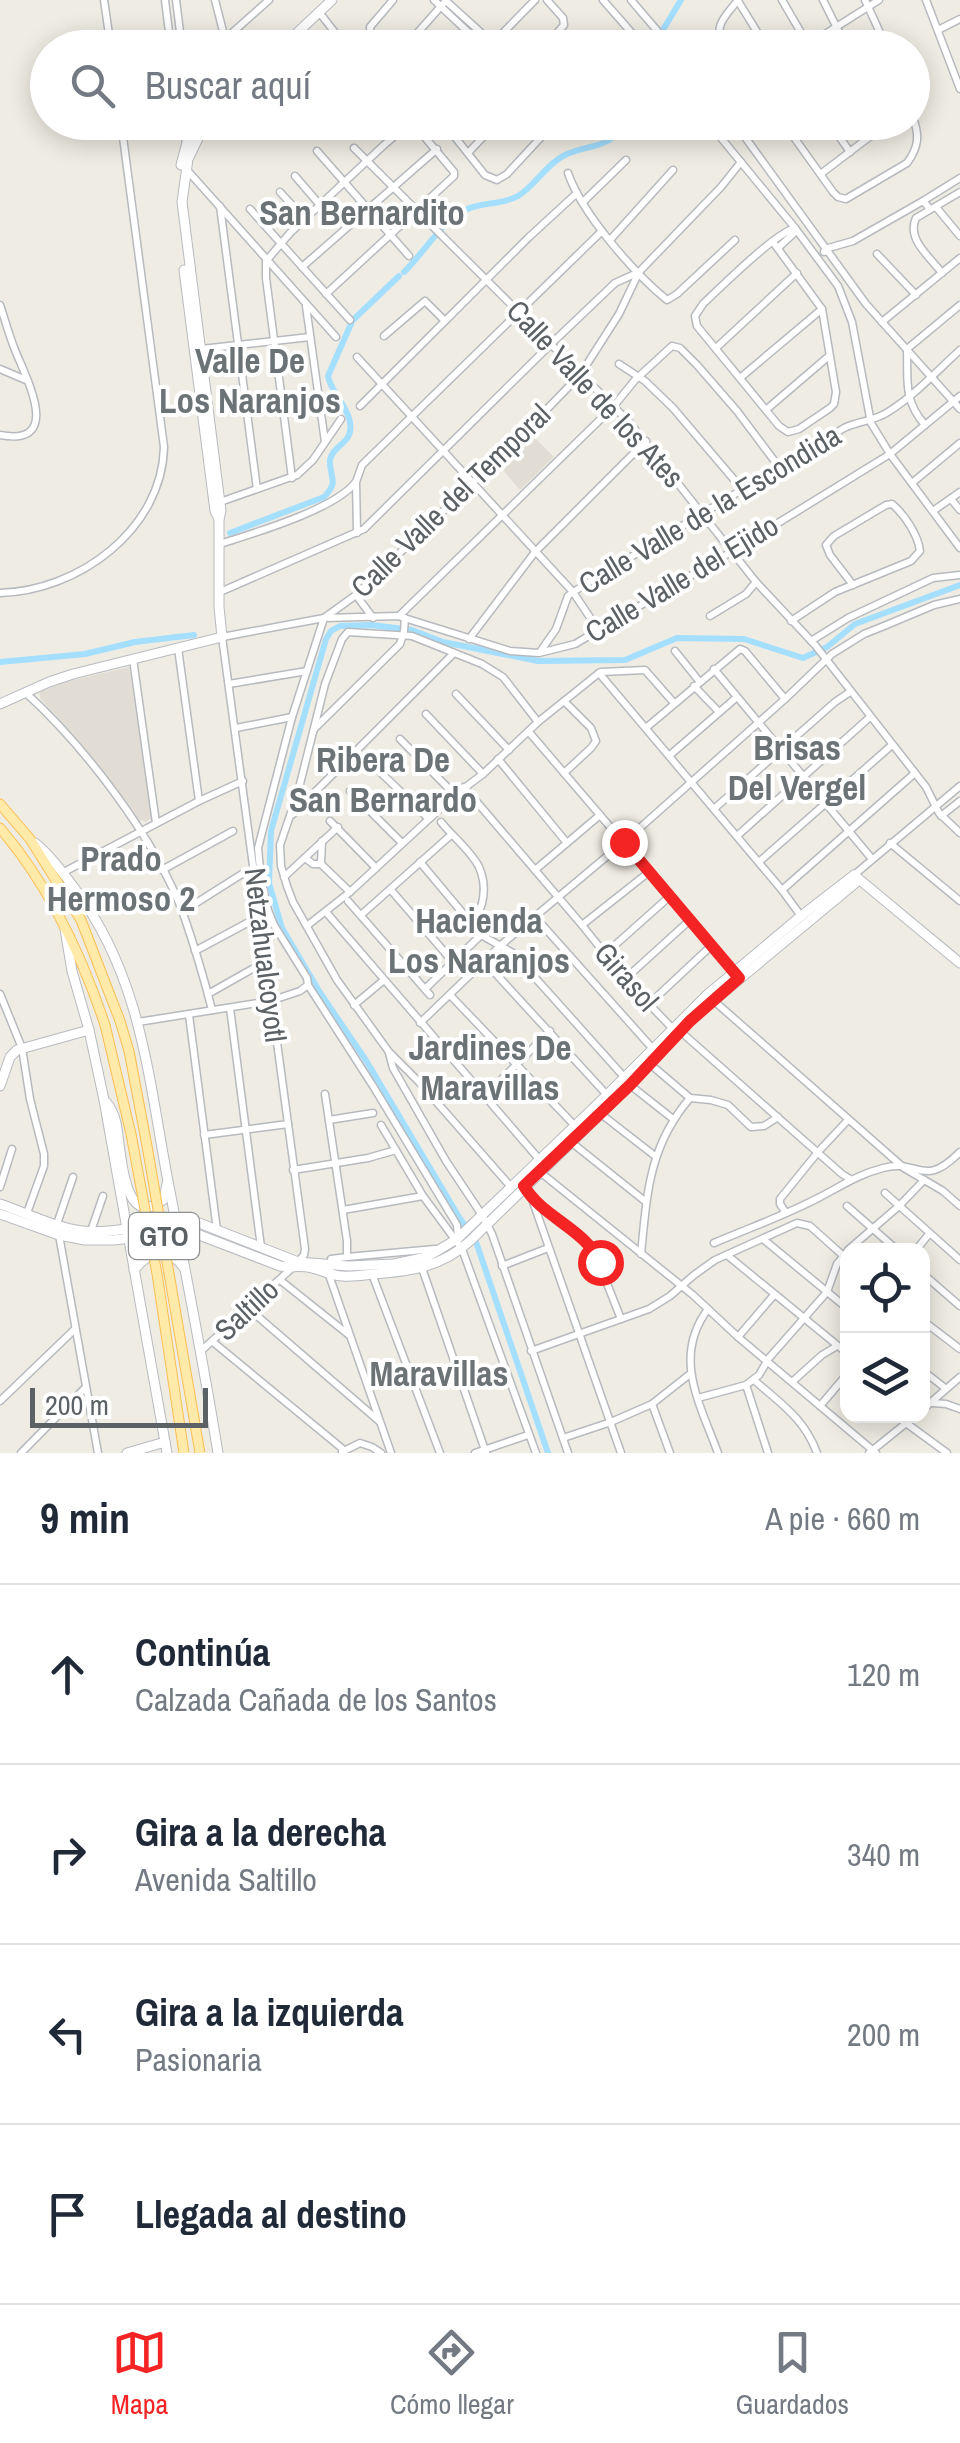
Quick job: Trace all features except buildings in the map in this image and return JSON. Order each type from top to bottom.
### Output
[{"type":"main road","name":"GTO","points":[[0,804],[30,839],[81,920],[129,1051],[200,1453]]},
{"type":"main road","name":"GTO","points":[[0,828],[34,872],[76,948],[105,1024],[138,1169],[184,1453]]},
{"type":"street","points":[[104,0],[108,30]]},
{"type":"street","points":[[165,0],[169,30]]},
{"type":"street","points":[[176,0],[180,30]]},
{"type":"street","points":[[215,0],[223,30]]},
{"type":"street","points":[[235,30],[269,0]]},
{"type":"street","points":[[300,30],[332,0]]},
{"type":"street","points":[[369,30],[393,0]]},
{"type":"street","points":[[434,0],[445,2],[475,30]]},
{"type":"street","points":[[507,30],[535,0]]},
{"type":"street","points":[[547,0],[563,18],[560,30]]},
{"type":"street","points":[[603,0],[629,30]]},
{"type":"street","points":[[631,0],[656,30]]},
{"type":"street","points":[[718,30],[738,0],[756,30]]},
{"type":"street","points":[[782,0],[800,30]]},
{"type":"street","points":[[823,0],[840,30]]},
{"type":"street","points":[[832,30],[866,3],[879,0]]},
{"type":"street","points":[[926,0],[960,89]]},
{"type":"street","points":[[445,2],[467,30]]},
{"type":"street","points":[[420,30],[445,2]]},
{"type":"street","points":[[866,3],[879,30]]},
{"type":"street","points":[[319,12],[333,30]]},
{"type":"street","points":[[938,30],[960,19]]},
{"type":"street","points":[[0,593],[36,589],[61,581],[104,556],[139,519],[160,478],[164,447],[122,140]]},
{"type":"street","points":[[191,140],[183,221],[219,519],[222,637]]},
{"type":"street","points":[[191,140],[177,202],[198,349]]},
{"type":"street","points":[[292,478],[265,270],[267,260],[281,242],[392,140]]},
{"type":"street","points":[[326,294],[455,175],[428,140]]},
{"type":"street","points":[[458,140],[484,175],[497,180],[538,140]]},
{"type":"street","points":[[468,153],[480,140]]},
{"type":"street","points":[[723,140],[838,286],[852,322],[871,421],[890,454],[959,543]]},
{"type":"street","points":[[747,140],[882,322],[957,399],[960,409]]},
{"type":"street","points":[[797,140],[842,199],[856,196],[907,163],[918,140]]},
{"type":"street","points":[[842,140],[850,152]]},
{"type":"street","points":[[821,173],[863,140]]},
{"type":"street","name":"Calle Valle de los Ates","points":[[354,148],[646,441],[731,552],[813,643],[931,795],[935,807],[960,833]]},
{"type":"street","points":[[302,267],[436,149]]},
{"type":"street","points":[[317,151],[409,256]]},
{"type":"street","points":[[583,202],[626,160]]},
{"type":"street","name":"Calle Valle del Temporal","points":[[0,704],[73,674],[222,637],[324,618],[356,596],[580,375],[619,314],[639,272],[741,162]]},
{"type":"street","points":[[186,168],[336,337]]},
{"type":"street","points":[[610,240],[674,170]]},
{"type":"street","points":[[295,176],[320,205]]},
{"type":"street","points":[[570,177],[602,231],[667,300],[735,240]]},
{"type":"street","points":[[815,253],[864,236],[960,178]]},
{"type":"street","points":[[280,192],[305,219]]},
{"type":"street","points":[[942,273],[917,242],[912,229],[914,221],[960,192]]},
{"type":"street","points":[[360,406],[577,193]]},
{"type":"street","points":[[923,201],[960,236]]},
{"type":"street","points":[[220,206],[257,488]]},
{"type":"street","points":[[250,209],[350,320]]},
{"type":"street","points":[[776,245],[822,309],[836,392],[830,408],[788,432],[695,322],[698,310],[795,228]]},
{"type":"street","points":[[357,534],[356,482],[362,465],[602,231]]},
{"type":"street","points":[[878,254],[916,294]]},
{"type":"street","points":[[882,322],[960,258]]},
{"type":"street","points":[[220,592],[357,534],[615,283],[639,272]]},
{"type":"street","points":[[716,348],[797,273]]},
{"type":"street","points":[[384,336],[426,301],[445,321]]},
{"type":"street","points":[[305,302],[325,443]]},
{"type":"street","points":[[0,305],[36,408],[32,430],[22,436],[0,435]]},
{"type":"street","points":[[907,350],[960,305]]},
{"type":"street","points":[[740,378],[822,309]]},
{"type":"street","points":[[198,349],[310,337]]},
{"type":"street","points":[[313,730],[392,654],[404,635],[402,617],[674,345],[698,365],[779,467]]},
{"type":"street","points":[[907,350],[908,396],[925,425]]},
{"type":"street","name":"Calle Valle de la Escondida","points":[[539,652],[556,629],[573,592],[844,428],[890,411],[960,350]]},
{"type":"street","points":[[767,409],[829,356]]},
{"type":"street","points":[[357,357],[573,592],[599,631]]},
{"type":"street","points":[[619,364],[639,377],[684,420],[742,489]]},
{"type":"street","points":[[0,369],[28,381]]},
{"type":"street","name":"Calle Valle del Ejido","points":[[324,618],[402,617],[510,651],[539,652],[575,644],[890,454],[957,399]]},
{"type":"street","points":[[217,502],[292,478],[307,467],[341,419]]},
{"type":"street","points":[[468,639],[535,552],[646,441]]},
{"type":"street","points":[[912,483],[960,443]]},
{"type":"street","points":[[220,544],[328,503],[356,482]]},
{"type":"street","points":[[932,512],[960,492]]},
{"type":"street","points":[[951,499],[960,510]]},
{"type":"street","points":[[792,621],[836,592],[853,585],[911,561],[920,552],[918,540],[892,504],[834,536],[826,545],[853,585]]},
{"type":"street","points":[[813,643],[848,618],[933,578],[960,576]]},
{"type":"street","points":[[710,616],[746,594],[756,582]]},
{"type":"street","points":[[356,596],[373,618]]},
{"type":"street","points":[[420,1023],[501,945],[785,699],[824,657],[864,634],[934,605],[960,600]]},
{"type":"street","points":[[324,618],[262,826],[258,858],[271,918],[308,985],[458,1225],[536,1453]]},
{"type":"street","points":[[511,1187],[389,1052],[354,1005],[293,902],[284,877],[280,846],[325,684],[344,634],[404,635],[454,652],[498,672],[538,722]]},
{"type":"street","name":"Netzahualcoyotl","points":[[222,637],[305,1249],[295,1265]]},
{"type":"street","points":[[178,648],[199,800]]},
{"type":"street","points":[[647,727],[740,649],[785,699]]},
{"type":"street","points":[[675,651],[718,712]]},
{"type":"street","points":[[291,816],[454,652]]},
{"type":"street","points":[[133,659],[156,823]]},
{"type":"street","points":[[714,669],[872,859]]},
{"type":"street","points":[[229,684],[307,671]]},
{"type":"street","points":[[308,925],[349,896],[454,795],[600,672],[646,671],[674,704]]},
{"type":"street","points":[[600,672],[801,916]]},
{"type":"street","points":[[26,692],[87,757],[141,832],[182,912],[212,1010]]},
{"type":"street","points":[[714,808],[850,692]]},
{"type":"street","points":[[456,694],[509,750]]},
{"type":"street","points":[[670,755],[737,698]]},
{"type":"street","points":[[564,701],[591,728],[596,741],[564,773]]},
{"type":"street","points":[[426,714],[482,774]]},
{"type":"street","points":[[737,836],[870,716]]},
{"type":"street","points":[[236,728],[292,718]]},
{"type":"street","points":[[529,732],[736,975]]},
{"type":"street","points":[[400,739],[454,795]]},
{"type":"street","points":[[759,862],[892,745]]},
{"type":"street","points":[[498,759],[567,842]]},
{"type":"street","points":[[377,769],[429,819]]},
{"type":"street","points":[[782,890],[914,773]]},
{"type":"street","points":[[62,872],[243,781]]},
{"type":"street","points":[[483,1222],[540,1159],[600,1113],[653,1049],[960,786]]},
{"type":"street","name":"Girasol","points":[[464,787],[648,1004],[852,1179]]},
{"type":"street","points":[[350,791],[402,843]]},
{"type":"street","points":[[942,816],[960,801]]},
{"type":"street","points":[[535,870],[600,815]]},
{"type":"street","points":[[440,822],[481,872],[482,907],[472,922]]},
{"type":"street","points":[[284,877],[334,824],[376,868]]},
{"type":"street","points":[[162,870],[233,831]]},
{"type":"street","points":[[361,915],[451,835]]},
{"type":"street","points":[[30,839],[46,852],[97,922],[138,1022],[218,1453]]},
{"type":"street","points":[[322,841],[320,864],[427,992],[481,935]]},
{"type":"street","points":[[890,843],[960,900]]},
{"type":"street","points":[[305,858],[320,864]]},
{"type":"street","points":[[420,862],[481,935],[513,953],[627,1081],[673,1119]]},
{"type":"street","points":[[582,925],[649,872]]},
{"type":"street","points":[[182,912],[242,874]]},
{"type":"street","points":[[330,1270],[346,1277],[422,1268],[449,1258],[571,1142],[607,1096],[650,1064],[676,1030],[801,916],[858,875]]},
{"type":"street","points":[[858,875],[960,963]]},
{"type":"street","points":[[391,890],[453,962]]},
{"type":"street","points":[[605,954],[669,897]]},
{"type":"street","points":[[326,912],[540,1159]]},
{"type":"street","points":[[536,918],[653,1049]]},
{"type":"street","points":[[625,979],[690,920]]},
{"type":"street","points":[[195,951],[249,922]]},
{"type":"street","points":[[64,926],[104,1100],[167,1453]]},
{"type":"street","points":[[648,1004],[712,946]]},
{"type":"street","points":[[485,962],[607,1096]]},
{"type":"street","points":[[208,994],[254,968]]},
{"type":"street","points":[[354,1005],[384,980]]},
{"type":"street","points":[[138,1022],[270,1001],[308,985]]},
{"type":"street","points":[[0,994],[22,1048],[44,1160],[27,1214]]},
{"type":"street","points":[[451,995],[578,1129]]},
{"type":"street","points":[[713,1000],[904,1168],[960,1206]]},
{"type":"street","points":[[230,1008],[261,1248]]},
{"type":"street","points":[[188,1015],[213,1234]]},
{"type":"street","points":[[0,1086],[4,1063],[14,1052],[89,1030]]},
{"type":"street","points":[[485,1096],[550,1031]]},
{"type":"street","points":[[389,1052],[393,1068],[483,1222],[568,1453]]},
{"type":"street","points":[[650,1064],[690,1098],[728,1105],[751,1127],[764,1126],[778,1116]]},
{"type":"street","points":[[326,1094],[347,1257]]},
{"type":"street","points":[[641,1254],[655,1156],[673,1119],[690,1098]]},
{"type":"street","points":[[104,1100],[114,1116],[131,1198],[148,1206],[160,1204],[165,1196],[167,1174]]},
{"type":"street","points":[[329,1120],[373,1113]]},
{"type":"street","points":[[600,1113],[655,1156]]},
{"type":"street","points":[[786,1212],[780,1200],[848,1120]]},
{"type":"street","points":[[204,1135],[288,1124]]},
{"type":"street","points":[[380,1124],[423,1196],[464,1240]]},
{"type":"street","points":[[571,1142],[646,1202]]},
{"type":"street","points":[[0,1187],[12,1149]]},
{"type":"street","points":[[294,1170],[396,1150]]},
{"type":"street","points":[[714,1244],[823,1196],[852,1179],[894,1166],[940,1169],[960,1152]]},
{"type":"street","points":[[540,1172],[681,1286],[873,1452],[906,1423],[948,1453]]},
{"type":"street","points":[[57,1224],[73,1177]]},
{"type":"street","points":[[858,1243],[924,1180]]},
{"type":"street","points":[[524,1186],[532,1199],[622,1453]]},
{"type":"street","points":[[885,1193],[960,1260]]},
{"type":"street","points":[[91,1232],[102,1196]]},
{"type":"street","points":[[343,1210],[423,1196]]},
{"type":"street","points":[[532,1199],[593,1248],[621,1319]]},
{"type":"street","points":[[0,1204],[91,1232],[189,1230],[213,1234],[261,1248],[295,1265]]},
{"type":"street","points":[[847,1206],[889,1243]]},
{"type":"street","points":[[0,1214],[60,1236],[85,1240],[188,1219],[270,1262],[330,1270],[406,1262],[464,1240]]},
{"type":"street","points":[[531,1351],[660,1304],[706,1266],[798,1224],[805,1223],[840,1249]]},
{"type":"street","points":[[183,1252],[192,1237],[213,1234]]},
{"type":"street","points":[[922,1243],[929,1234]]},
{"type":"street","points":[[60,1236],[98,1453]]},
{"type":"street","points":[[763,1239],[840,1303]]},
{"type":"street","points":[[390,1453],[330,1270],[331,1259],[442,1248]]},
{"type":"street","points":[[502,1266],[548,1248]]},
{"type":"street","points":[[134,1270],[144,1259],[164,1253],[178,1260],[187,1274]]},
{"type":"street","points":[[727,1254],[840,1348]]},
{"type":"street","name":"Saltillo","points":[[200,1352],[295,1265]]},
{"type":"street","points":[[698,1398],[750,1383],[827,1292],[840,1266]]},
{"type":"street","points":[[422,1268],[485,1451]]},
{"type":"street","points":[[372,1274],[440,1453]]},
{"type":"street","points":[[280,1280],[350,1334]]},
{"type":"street","points":[[930,1281],[960,1306]]},
{"type":"street","points":[[738,1337],[774,1295]]},
{"type":"street","points":[[249,1309],[380,1422]]},
{"type":"street","points":[[708,1309],[695,1328],[690,1374],[718,1453]]},
{"type":"street","points":[[930,1326],[960,1350]]},
{"type":"street","points":[[0,1400],[75,1329]]},
{"type":"street","points":[[213,1342],[342,1452],[360,1443],[382,1453]]},
{"type":"street","points":[[792,1382],[837,1346]]},
{"type":"street","points":[[563,1438],[652,1404],[690,1374]]},
{"type":"street","points":[[930,1376],[945,1388]]},
{"type":"street","points":[[932,1403],[960,1376]]},
{"type":"street","points":[[820,1406],[840,1382]]},
{"type":"street","points":[[750,1383],[768,1453]]},
{"type":"street","points":[[750,1383],[797,1416],[817,1453]]},
{"type":"street","points":[[21,1453],[85,1388]]},
{"type":"street","points":[[932,1403],[960,1409]]},
{"type":"street","points":[[652,1404],[670,1453]]},
{"type":"street","points":[[475,1453],[528,1435]]},
{"type":"street","points":[[127,1453],[165,1442]]},
{"type":"shaded area","points":[[529,432],[554,457],[520,490],[498,464]]},
{"type":"shaded area","points":[[129,667],[152,818],[145,822],[139,822],[82,745],[40,698],[40,692],[65,682]]},
{"type":"waterway","points":[[663,30],[681,0]]},
{"type":"waterway","points":[[404,272],[456,216],[471,207],[518,196],[558,159],[609,140]]},
{"type":"waterway","points":[[353,320],[399,276]]},
{"type":"waterway","points":[[230,533],[324,497],[332,487],[331,456],[351,427],[328,376],[351,324]]},
{"type":"waterway","points":[[548,1453],[476,1242],[282,928],[269,883],[271,831],[326,639],[340,626],[371,625],[412,630],[443,642],[538,661],[625,660],[677,638],[744,639],[803,658],[827,647],[855,624],[960,585]]},
{"type":"waterway","points":[[0,662],[85,654],[135,642],[194,635]]},
{"type":"district","name":"San Bernardito","points":[[362,213]]},
{"type":"district","name":"Valle De Los Naranjos","points":[[250,381]]},
{"type":"district","name":"Brisas Del Vergel","points":[[797,768]]},
{"type":"district","name":"Ribera De San Bernardo","points":[[383,780]]},
{"type":"district","name":"Prado Hermoso 2","points":[[121,879]]},
{"type":"district","name":"Hacienda Los Naranjos","points":[[479,941]]},
{"type":"district","name":"Jardines De Maravillas","points":[[490,1068]]},
{"type":"district","name":"Maravillas","points":[[439,1374]]},
{"type":"route","points":[[600,1262],[593,1248],[532,1199],[524,1186],[630,1085],[690,1021],[739,978],[624,842]]}]
